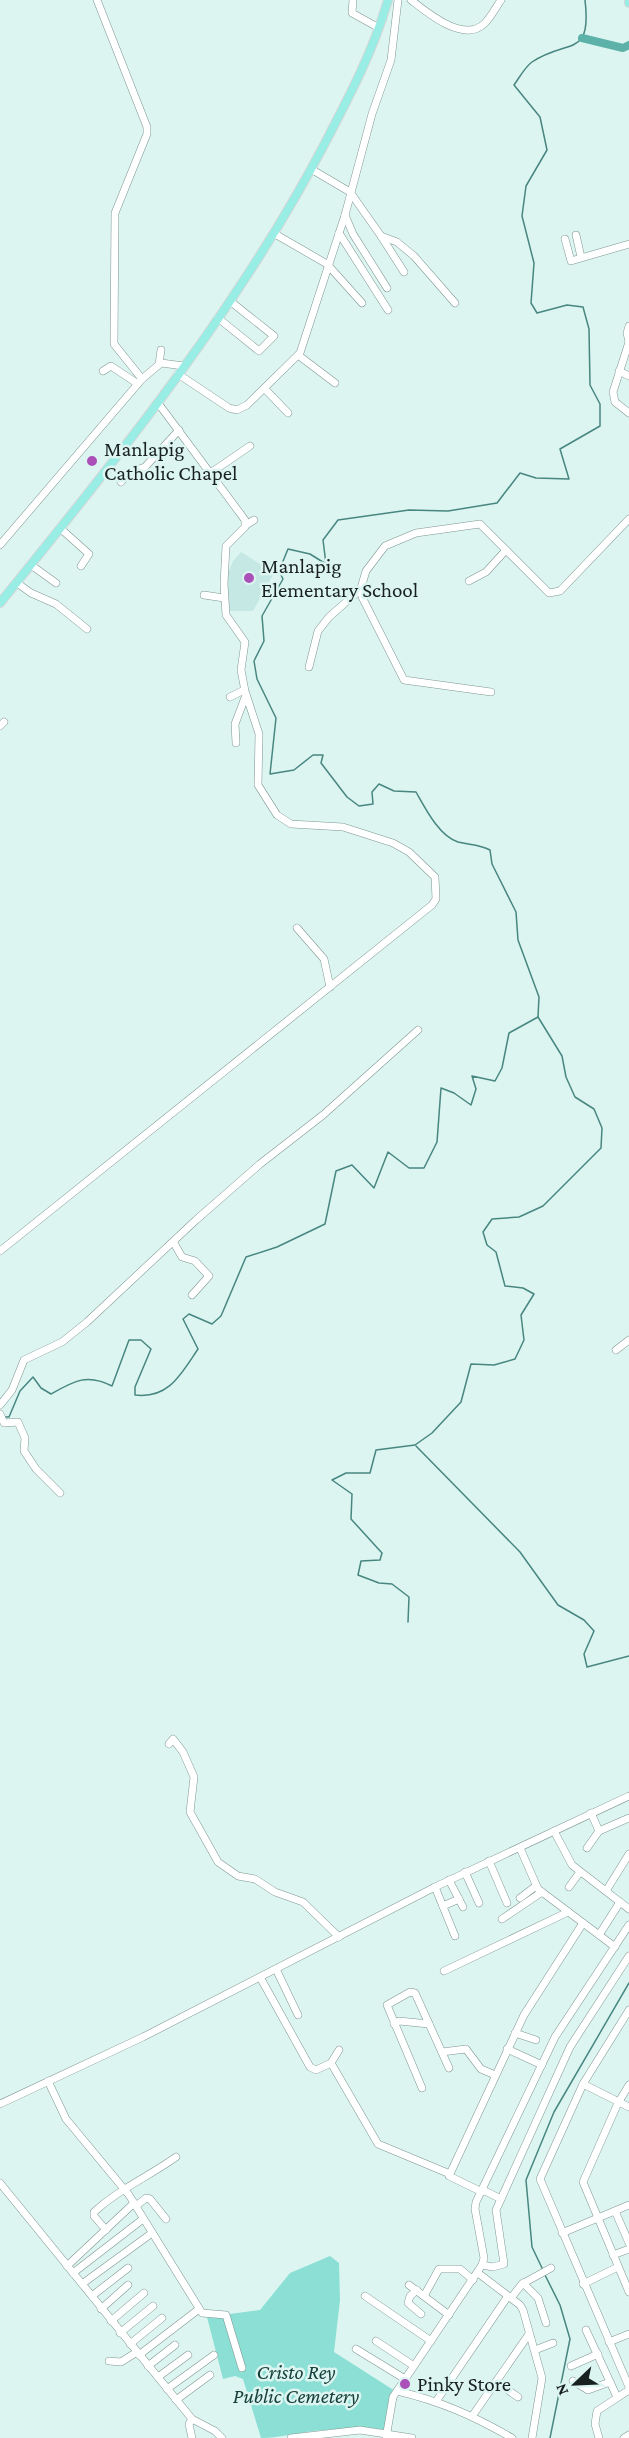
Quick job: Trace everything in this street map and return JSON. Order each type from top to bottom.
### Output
[{"type":"main road","points":[[0,603],[158,403],[275,234],[367,63],[388,0]]},
{"type":"street","points":[[97,0],[147,127],[147,134],[116,213],[114,268],[114,344],[140,382]]},
{"type":"street","points":[[353,0],[354,15],[379,28]]},
{"type":"street","points":[[178,374],[233,410],[247,405],[298,355],[345,215],[391,60],[398,0]]},
{"type":"street","points":[[412,0],[446,23],[464,31],[479,28],[501,0]]},
{"type":"street","points":[[312,169],[350,192],[404,272]]},
{"type":"street","points":[[345,215],[353,234],[387,288]]},
{"type":"street","points":[[339,233],[388,310]]},
{"type":"street","points":[[275,234],[327,264],[362,303]]},
{"type":"street","points":[[381,236],[397,242],[414,256],[455,303]]},
{"type":"street","points":[[576,236],[581,257]]},
{"type":"street","points":[[565,239],[569,260],[629,244]]},
{"type":"street","points":[[218,318],[259,351],[274,336],[230,301]]},
{"type":"street","points":[[629,326],[627,333],[629,342],[613,388],[614,400],[629,413]]},
{"type":"street","points":[[0,545],[140,382],[159,364],[161,350]]},
{"type":"street","points":[[298,355],[335,383]]},
{"type":"street","points":[[159,364],[184,366]]},
{"type":"street","points":[[103,371],[111,366],[140,382]]},
{"type":"street","points":[[619,371],[629,376]]},
{"type":"street","points":[[265,389],[288,412]]},
{"type":"street","points":[[158,403],[212,472],[246,525]]},
{"type":"street","points":[[121,482],[130,472],[144,467],[179,430]]},
{"type":"street","points":[[212,472],[250,446]]},
{"type":"street","points":[[490,692],[404,680],[365,605],[361,589],[366,571],[380,550],[416,533],[480,524],[549,593],[553,594],[560,591],[629,519]]},
{"type":"street","points":[[0,1251],[432,905],[436,899],[435,877],[409,852],[393,843],[343,827],[291,824],[280,819],[259,788],[261,743],[245,692],[241,670],[244,640],[227,619],[224,598],[226,546],[254,520]]},
{"type":"street","points":[[60,528],[89,554],[81,566]]},
{"type":"street","points":[[469,581],[483,575],[506,550]]},
{"type":"street","points":[[31,565],[56,583]]},
{"type":"street","points":[[17,583],[31,593],[56,604],[87,629]]},
{"type":"street","points":[[309,667],[318,631],[329,617],[361,589]]},
{"type":"street","points":[[204,595],[224,598]]},
{"type":"street","points":[[230,697],[245,692]]},
{"type":"street","points":[[236,743],[234,728],[245,692]]},
{"type":"street","points":[[297,928],[324,959],[330,987]]},
{"type":"street","points":[[0,1406],[12,1390],[24,1360],[72,1334],[174,1243],[196,1220],[260,1164],[323,1115],[418,1030]]},
{"type":"street","points":[[174,1243],[182,1257],[195,1261],[209,1276],[192,1295]]},
{"type":"street","points":[[616,1350],[629,1340]]},
{"type":"street","points":[[1,1417],[5,1423],[18,1422],[26,1438],[24,1451],[36,1469],[60,1493]]},
{"type":"street","points":[[169,1744],[173,1739],[183,1752],[194,1777],[190,1812],[218,1862],[238,1876],[255,1880],[275,1892],[303,1902],[339,1937]]},
{"type":"street","points":[[0,2104],[144,2037],[465,1872],[628,1798]]},
{"type":"street","points":[[591,1813],[599,1831]]},
{"type":"street","points":[[587,1848],[599,1831],[629,1818]]},
{"type":"street","points":[[554,1831],[569,1861],[629,1909]]},
{"type":"street","points":[[519,1848],[536,1886],[615,1947]]},
{"type":"street","points":[[606,1891],[629,1854]]},
{"type":"street","points":[[489,1861],[507,1903]]},
{"type":"street","points":[[465,1872],[479,1903]]},
{"type":"street","points":[[569,1887],[580,1872]]},
{"type":"street","points":[[449,1880],[463,1906]]},
{"type":"street","points":[[520,1898],[536,1886]]},
{"type":"street","points":[[435,1887],[455,1936]]},
{"type":"street","points":[[443,1906],[473,1890]]},
{"type":"street","points":[[502,1919],[542,1892]]},
{"type":"street","points":[[599,1935],[620,1902]]},
{"type":"street","points":[[444,1971],[568,1912]]},
{"type":"street","points":[[450,2174],[515,2033],[583,1923]]},
{"type":"street","points":[[387,2435],[391,2405],[397,2391],[482,2265],[484,2258],[475,2209],[555,2037],[629,1925]]},
{"type":"street","points":[[482,2265],[493,2267],[504,2264],[495,2214],[501,2199],[570,2047],[629,1956]]},
{"type":"street","points":[[276,1969],[298,2015]]},
{"type":"street","points":[[260,1977],[310,2067],[316,2070],[331,2063],[339,2050]]},
{"type":"street","points":[[422,2088],[387,2005],[410,1992],[415,1993],[449,2068]]},
{"type":"street","points":[[599,2438],[595,2415],[601,2407],[629,2389],[562,2234],[542,2185],[541,2175],[583,2084],[629,2010]]},
{"type":"street","points":[[394,2024],[399,2021],[429,2024]]},
{"type":"street","points":[[515,2033],[536,2040]]},
{"type":"street","points":[[442,2052],[466,2049],[481,2069],[495,2075]]},
{"type":"street","points":[[507,2049],[542,2066]]},
{"type":"street","points":[[331,2063],[378,2144],[450,2174],[450,2177],[501,2199]]},
{"type":"street","points":[[48,2081],[66,2119],[135,2204],[199,2309],[206,2315],[226,2315],[242,2368]]},
{"type":"street","points":[[583,2084],[629,2107]]},
{"type":"street","points":[[629,2085],[618,2103],[583,2180],[629,2292]]},
{"type":"street","points":[[106,2230],[94,2213],[123,2188],[143,2180],[176,2157]]},
{"type":"street","points":[[0,2183],[192,2419],[215,2431],[222,2438]]},
{"type":"street","points":[[67,2266],[135,2204],[146,2198],[150,2199],[166,2219]]},
{"type":"street","points":[[562,2234],[629,2205]]},
{"type":"street","points":[[615,2211],[629,2243]]},
{"type":"street","points":[[73,2273],[143,2219]]},
{"type":"street","points":[[82,2284],[152,2234]]},
{"type":"street","points":[[613,2255],[629,2249]]},
{"type":"street","points":[[583,2283],[618,2267]]},
{"type":"street","points":[[92,2296],[128,2268]]},
{"type":"street","points":[[424,2296],[439,2269],[460,2269],[509,2297],[522,2308],[542,2381],[532,2438]]},
{"type":"street","points":[[437,2400],[509,2297],[523,2283],[550,2269]]},
{"type":"street","points":[[523,2283],[538,2298],[546,2323]]},
{"type":"street","points":[[102,2309],[128,2285]]},
{"type":"street","points":[[409,2285],[449,2315]]},
{"type":"street","points":[[417,2290],[408,2300],[421,2314]]},
{"type":"street","points":[[111,2320],[144,2293]]},
{"type":"street","points":[[365,2296],[431,2341]]},
{"type":"street","points":[[120,2332],[153,2306]]},
{"type":"street","points":[[110,2361],[121,2362],[138,2354],[199,2309]]},
{"type":"street","points":[[130,2344],[162,2318]]},
{"type":"street","points":[[586,2330],[617,2397]]},
{"type":"street","points":[[473,2415],[529,2334]]},
{"type":"street","points":[[609,2342],[629,2334]]},
{"type":"street","points":[[376,2341],[414,2366]]},
{"type":"street","points":[[535,2350],[553,2343]]},
{"type":"street","points":[[148,2366],[175,2345]]},
{"type":"street","points":[[356,2349],[405,2379]]},
{"type":"street","points":[[572,2366],[598,2354]]},
{"type":"street","points":[[158,2377],[188,2355]]},
{"type":"street","points":[[167,2389],[214,2355]]},
{"type":"street","points":[[195,2369],[203,2380]]},
{"type":"street","points":[[176,2400],[210,2374]]},
{"type":"street","points":[[573,2381],[588,2390],[610,2382]]},
{"type":"street","points":[[496,2382],[518,2397]]},
{"type":"street","points":[[397,2391],[437,2400],[473,2415],[512,2438]]},
{"type":"street","points":[[192,2419],[189,2424],[192,2438]]},
{"type":"street","points":[[291,2438],[360,2430],[412,2438]]},
{"type":"street","points":[[624,2438],[629,2435]]},
{"type":"shaded area","name":"Manlapig Elementary School","points":[[241,552],[274,573],[253,611],[230,611],[224,583],[233,561]]},
{"type":"green space","name":"Cristo Rey Public Cemetery","points":[[330,2256],[339,2263],[340,2300],[334,2352],[395,2391],[385,2429],[331,2429],[261,2438],[243,2379],[235,2376],[223,2379],[207,2317],[260,2310],[290,2273]]},
{"type":"waterway","points":[[4,1417],[9,1417],[20,1391],[33,1377],[41,1388],[51,1394],[74,1382],[88,1379],[112,1386],[129,1340],[141,1340],[151,1349],[135,1387],[135,1395],[147,1395],[165,1389],[180,1376],[198,1349],[183,1319],[189,1314],[212,1324],[221,1316],[246,1257],[277,1247],[325,1224],[336,1171],[352,1165],[374,1188],[388,1152],[409,1168],[424,1168],[437,1142],[441,1088],[454,1093],[471,1105],[476,1089],[472,1076],[495,1081],[502,1068],[509,1033],[538,1017],[539,997],[518,940],[516,912],[492,864],[490,850],[451,839],[433,821],[416,792],[394,791],[379,784],[372,792],[373,804],[359,806],[347,797],[321,763],[323,755],[313,755],[294,770],[270,774],[276,718],[257,679],[254,661],[264,641],[262,616],[283,579],[279,571],[288,549],[310,554],[326,564],[323,540],[338,520],[409,510],[448,511],[497,503],[520,473],[536,478],[569,479],[560,449],[600,426],[600,404],[590,385],[589,329],[583,307],[567,305],[537,313],[531,303],[534,263],[522,216],[526,186],[547,150],[540,117],[514,85],[532,62],[575,44],[581,39],[585,31],[585,0]]},
{"type":"waterway","points":[[582,38],[623,48],[629,45]]},
{"type":"waterway","points":[[408,1622],[409,1597],[392,1584],[379,1583],[358,1575],[361,1561],[380,1560],[382,1553],[351,1519],[352,1494],[332,1480],[346,1473],[370,1473],[376,1450],[415,1445],[432,1433],[461,1402],[471,1364],[494,1365],[515,1359],[524,1340],[521,1315],[534,1294],[523,1288],[505,1286],[496,1252],[487,1245],[483,1232],[492,1219],[519,1217],[543,1206],[601,1148],[602,1128],[594,1109],[575,1097],[566,1077],[562,1056],[538,1017]]},
{"type":"waterway","points":[[416,1446],[520,1552],[558,1605],[584,1620],[594,1631],[584,1654],[587,1667],[629,1656]]},
{"type":"waterway","points":[[543,2270],[532,2247],[526,2180],[554,2112],[629,1983]]},
{"type":"waterway","points":[[545,2275],[560,2305],[570,2339],[550,2438]]},
{"type":"place","name":"Manlapig Catholic Chapel","points":[[92,461]]},
{"type":"place","name":"Manlapig Elementary School","points":[[249,578]]},
{"type":"place","name":"Pinky Store","points":[[405,2384]]}]
